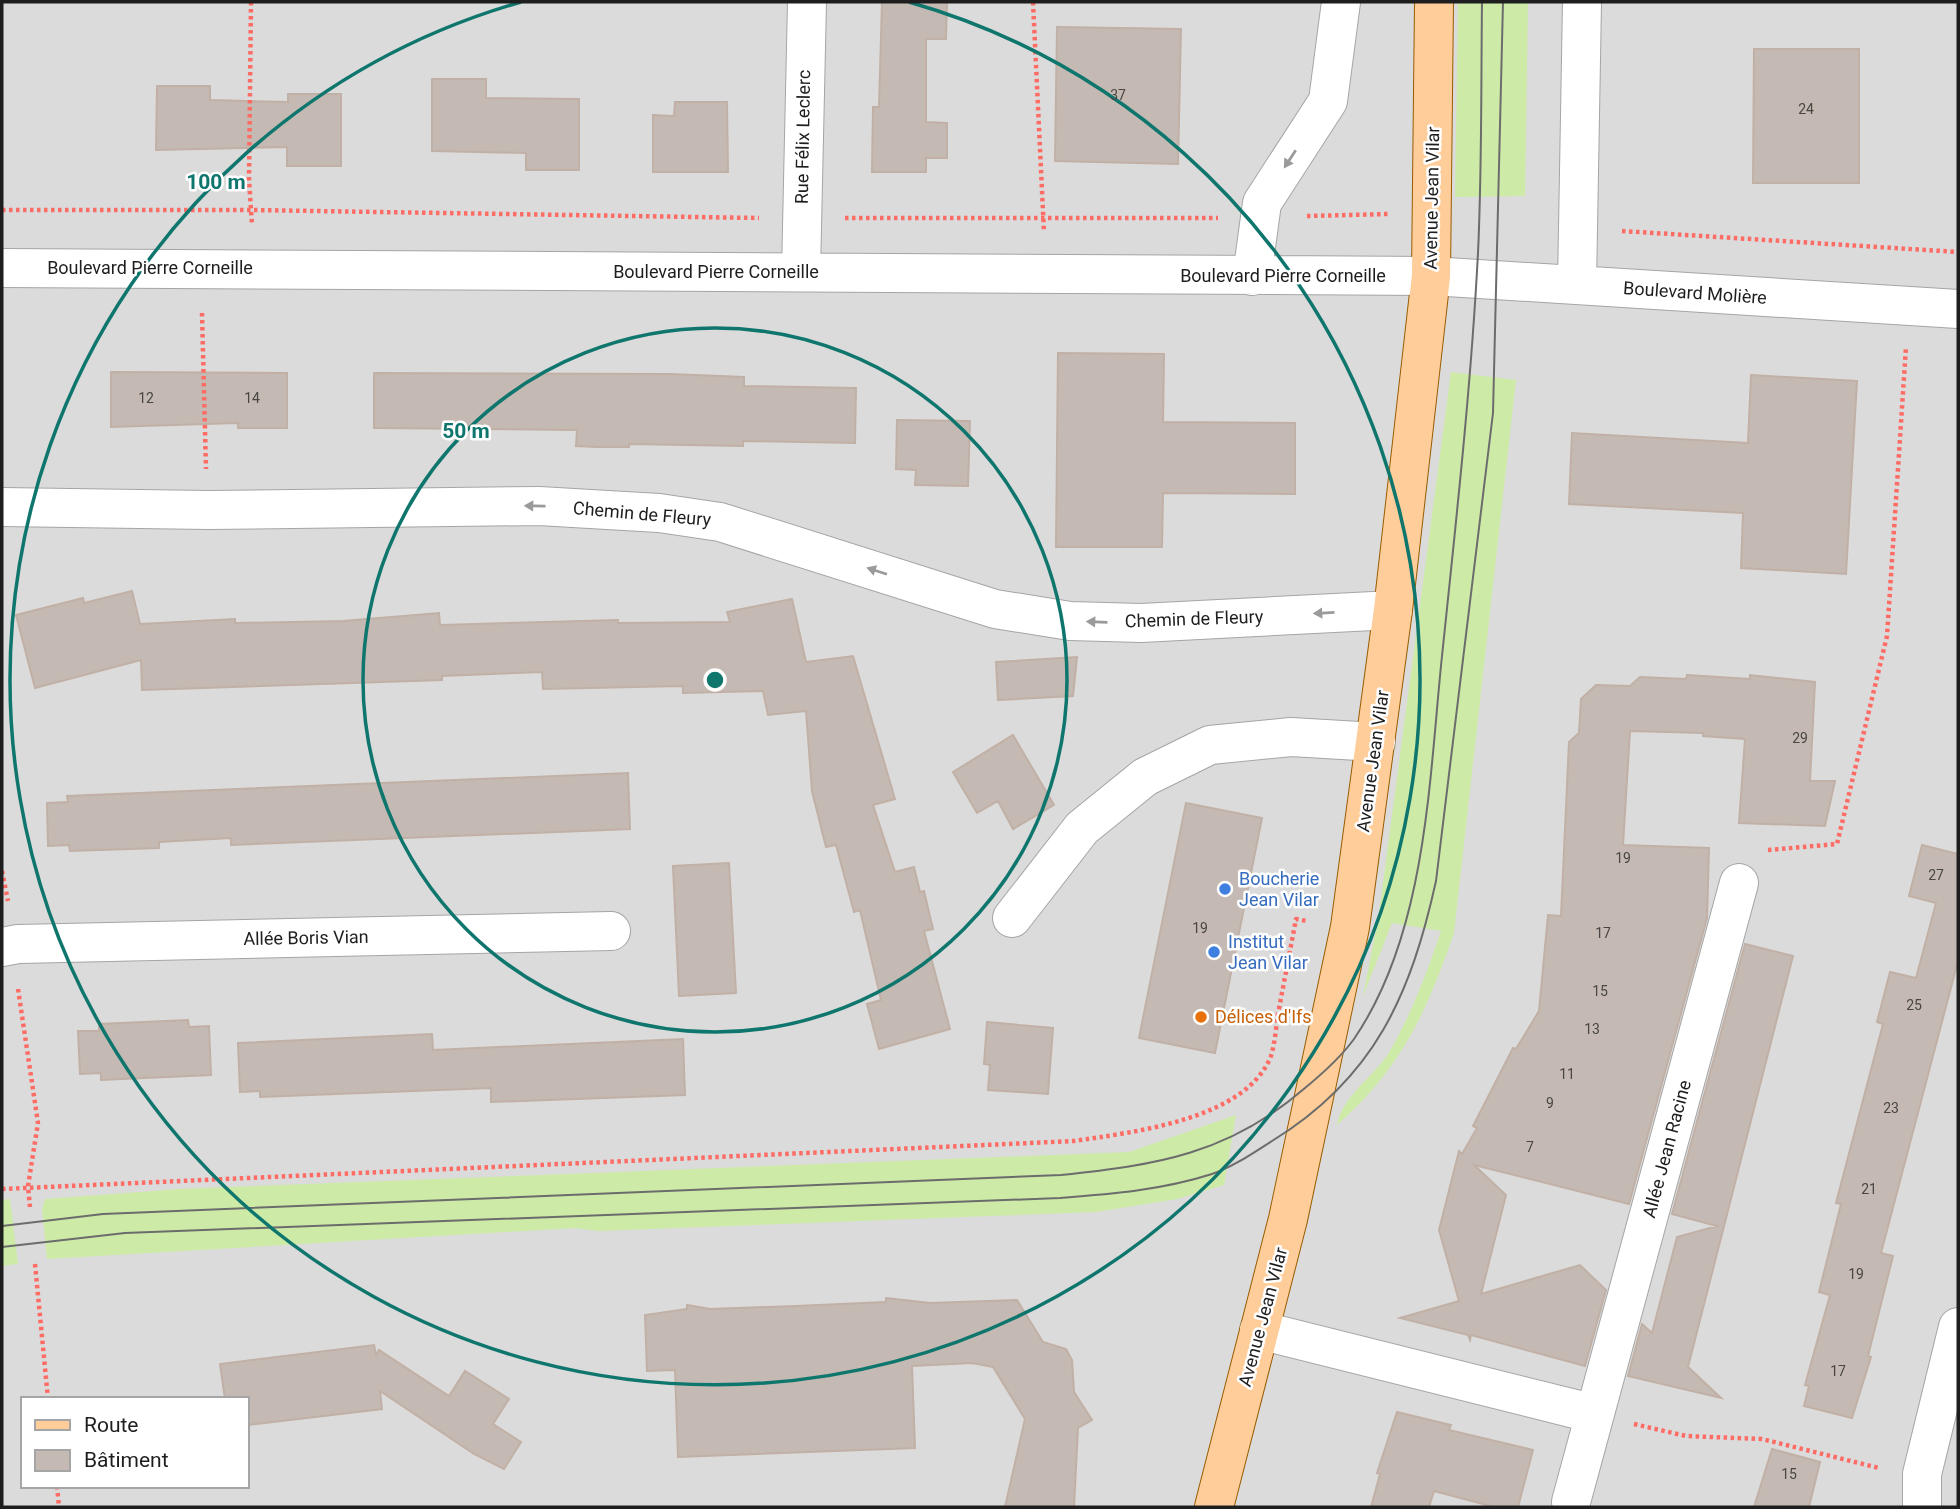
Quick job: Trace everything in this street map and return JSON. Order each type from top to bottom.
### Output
[{"type":"main road","name":"Avenue Jean Vilar","points":[[1213,1507],[1288,1219],[1350,927],[1393,610],[1431,276],[1434,2]]},
{"type":"street","name":"Rue Félix Leclerc","points":[[801,272],[807,2]]},
{"type":"street","points":[[1252,276],[1262,202],[1328,102],[1340,2]]},
{"type":"street","points":[[1577,285],[1582,2]]},
{"type":"street","name":"Boulevard Pierre Corneille","points":[[2,268],[1431,276]]},
{"type":"street","name":"Boulevard Molière","points":[[1431,276],[1958,309]]},
{"type":"street","name":"Chemin de Fleury","points":[[2,507],[208,510],[539,506],[659,513],[720,522],[995,609],[1070,621],[1141,623],[1393,610]]},
{"type":"street","points":[[1012,918],[1082,828],[1146,777],[1210,745],[1291,737],[1376,742]]},
{"type":"street","name":"Allée Jean Racine","points":[[1571,1502],[1739,883]]},
{"type":"street","name":"Allée Boris Vian","points":[[10,946],[611,931]]},
{"type":"street","points":[[1922,1491],[1958,1327]]},
{"type":"street","points":[[1259,1330],[1595,1414]]},
{"type":"path","points":[[1033,2],[1042,216],[1049,275]]},
{"type":"path","points":[[2,210],[252,210],[801,219],[1042,216],[1259,218],[1389,214]]},
{"type":"path","points":[[1620,231],[1958,253]]},
{"type":"path","points":[[1739,883],[1753,852],[1837,844],[1887,636],[1908,306]]},
{"type":"path","points":[[2,872],[10,946],[16,984],[23,1004],[38,1123],[28,1186],[30,1207]]},
{"type":"path","points":[[2,1189],[1074,1141],[1135,1132],[1170,1123],[1241,1094],[1257,1079],[1271,1055],[1296,919],[1350,927]]},
{"type":"path","points":[[35,1265],[48,1397]]},
{"type":"path","points":[[1595,1414],[1686,1436],[1762,1439],[1880,1469],[1922,1491]]},
{"type":"path","points":[[57,1488],[59,1507]]},
{"type":"shaded area","points":[[2,2],[1958,2],[1958,1507],[2,1507]]},
{"type":"green space","points":[[1458,2],[1528,2],[1525,196],[1455,197]]},
{"type":"green space","points":[[1451,372],[1516,380],[1454,933],[1422,1013],[1395,1060],[1359,1104],[1337,1125],[1352,1095],[1390,1051],[1418,992],[1441,931],[1392,923],[1363,996],[1378,920]]},
{"type":"green space","points":[[1236,1115],[1224,1185],[1177,1199],[1096,1212],[598,1231],[575,1228],[47,1259],[42,1209],[45,1199],[180,1189],[1129,1152]]},
{"type":"green space","points":[[10,1199],[18,1264],[2,1266],[2,1200]]},
{"type":"building","points":[[882,2],[947,2],[946,39],[926,39],[926,122],[947,123],[947,158],[926,158],[926,172],[872,172],[873,107],[879,107]]},
{"type":"building","points":[[1057,27],[1181,29],[1178,164],[1055,161]]},
{"type":"building","points":[[1754,49],[1859,49],[1859,183],[1753,183]]},
{"type":"building","points":[[432,79],[486,79],[486,98],[579,99],[579,170],[526,170],[526,153],[432,151]]},
{"type":"building","points":[[157,86],[210,86],[210,100],[288,102],[288,94],[341,94],[341,166],[287,166],[287,147],[156,150]]},
{"type":"building","points":[[675,102],[727,102],[728,172],[653,172],[653,115],[674,116]]},
{"type":"building","points":[[1058,353],[1164,354],[1163,422],[1295,423],[1295,494],[1163,493],[1162,547],[1056,547]]},
{"type":"building","points":[[111,372],[287,373],[287,428],[238,428],[238,423],[111,427]]},
{"type":"building","points":[[374,373],[670,374],[744,377],[744,386],[856,388],[855,443],[743,441],[743,446],[629,444],[629,447],[597,447],[576,446],[577,430],[374,428]]},
{"type":"building","points":[[1751,375],[1857,381],[1846,574],[1741,568],[1743,513],[1569,504],[1572,433],[1748,443]]},
{"type":"building","points":[[897,420],[970,421],[968,486],[915,485],[916,470],[896,469]]},
{"type":"building","points":[[132,591],[140,624],[235,619],[235,623],[343,621],[439,613],[440,625],[618,620],[618,623],[730,622],[727,612],[792,599],[806,662],[853,656],[895,799],[873,805],[895,872],[914,867],[920,892],[924,891],[933,929],[924,931],[950,1029],[879,1049],[867,1004],[881,1000],[860,910],[854,912],[836,845],[826,847],[812,791],[806,711],[768,715],[763,691],[683,693],[683,686],[543,689],[542,672],[442,676],[442,680],[142,690],[141,660],[35,688],[16,615],[83,598],[84,603]]},
{"type":"building","points":[[1077,657],[1073,696],[998,700],[996,662]]},
{"type":"building","points":[[1687,675],[1750,679],[1750,675],[1815,682],[1810,781],[1835,781],[1825,826],[1739,823],[1745,739],[1703,736],[1703,733],[1630,731],[1623,845],[1709,848],[1707,918],[1629,1204],[1474,1165],[1506,1195],[1481,1294],[1580,1265],[1606,1290],[1585,1366],[1471,1335],[1470,1340],[1468,1335],[1400,1318],[1459,1301],[1439,1230],[1459,1151],[1462,1154],[1477,1128],[1473,1126],[1513,1048],[1516,1049],[1539,1011],[1548,915],[1561,916],[1569,742],[1579,733],[1581,699],[1596,685],[1630,686],[1640,677],[1686,679]]},
{"type":"building","points":[[1013,735],[1054,805],[1013,829],[998,801],[977,813],[953,772]]},
{"type":"building","points":[[628,773],[630,829],[231,845],[231,838],[159,842],[159,848],[70,851],[69,845],[48,846],[47,803],[68,802],[67,796]]},
{"type":"building","points":[[1186,803],[1262,818],[1215,1053],[1139,1038]]},
{"type":"building","points":[[1922,845],[1958,854],[1958,961],[1881,1253],[1893,1256],[1868,1356],[1871,1357],[1852,1418],[1804,1406],[1809,1386],[1805,1385],[1830,1295],[1819,1292],[1841,1204],[1836,1203],[1883,1024],[1877,1022],[1890,972],[1916,978],[1936,903],[1909,896]]},
{"type":"building","points":[[729,863],[736,993],[679,996],[673,866]]},
{"type":"building","points":[[1745,944],[1793,956],[1688,1367],[1721,1398],[1628,1376],[1642,1324],[1652,1333],[1677,1237],[1717,1226],[1672,1214]]},
{"type":"building","points":[[188,1020],[189,1027],[209,1026],[211,1075],[101,1080],[101,1073],[80,1074],[78,1031],[99,1031],[99,1024]]},
{"type":"building","points":[[987,1022],[1053,1028],[1048,1094],[988,1090],[990,1065],[984,1064]]},
{"type":"building","points":[[432,1034],[433,1050],[683,1039],[685,1095],[491,1102],[491,1088],[260,1097],[260,1091],[240,1092],[238,1043]]},
{"type":"building","points":[[886,1298],[930,1303],[1017,1300],[1043,1342],[1066,1349],[1072,1360],[1074,1392],[1092,1420],[1078,1428],[1074,1507],[1005,1507],[1025,1419],[993,1367],[972,1363],[912,1366],[915,1448],[678,1457],[675,1370],[647,1371],[645,1315],[687,1309],[687,1305],[710,1309],[796,1306],[886,1302]]},
{"type":"building","points":[[374,1345],[376,1355],[379,1350],[449,1396],[465,1371],[509,1399],[493,1424],[521,1442],[504,1469],[474,1454],[380,1391],[382,1409],[248,1425],[248,1397],[225,1397],[220,1364]]},
{"type":"building","points":[[1397,1412],[1451,1425],[1449,1430],[1533,1450],[1518,1507],[1494,1507],[1434,1491],[1429,1507],[1371,1507],[1380,1474],[1377,1473]]},
{"type":"building","points":[[1772,1449],[1820,1462],[1809,1507],[1754,1507]]},
{"type":"tram line","points":[[2,1226],[103,1214],[1061,1175],[1160,1160],[1220,1142],[1277,1110],[1305,1088],[1349,1046],[1378,997],[1397,951],[1420,854],[1428,803],[1463,454],[1475,303],[1481,159],[1482,2]]},
{"type":"tram line","points":[[2,1247],[125,1233],[1099,1195],[1174,1184],[1220,1171],[1250,1155],[1308,1116],[1338,1090],[1363,1061],[1383,1030],[1414,960],[1436,881],[1493,413],[1503,2]]},
{"type":"place","name":"Boucherie Jean Vilar","points":[[1225,889]]},
{"type":"place","name":"Institut Jean Vilar","points":[[1214,952]]},
{"type":"place","name":"Délices d'Ifs","points":[[1201,1017]]}]
